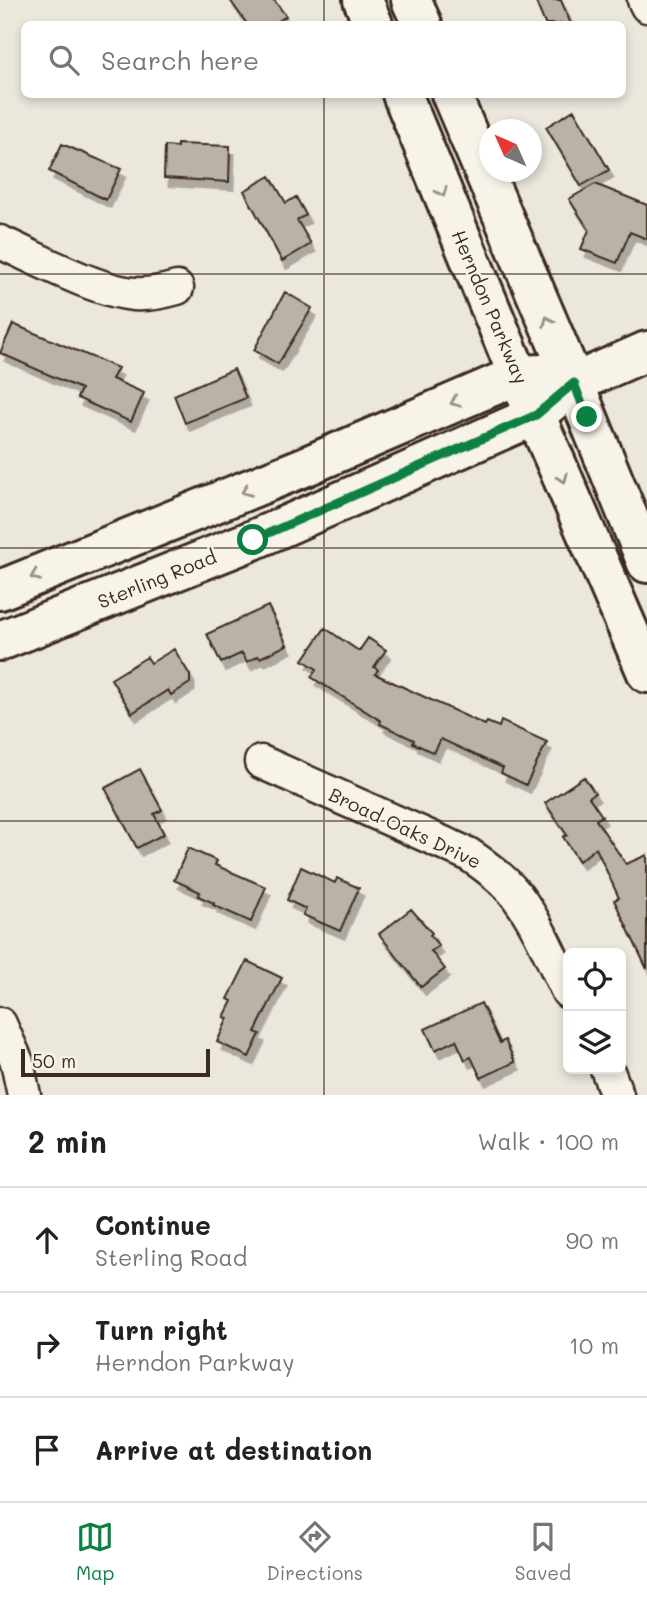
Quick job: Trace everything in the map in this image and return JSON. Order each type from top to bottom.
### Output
[{"type":"main road","points":[[363,0],[372,21]]},
{"type":"main road","points":[[411,0],[421,21]]},
{"type":"main road","name":"Herndon Parkway","points":[[404,98],[518,374],[647,673]]},
{"type":"main road","points":[[453,98],[647,563]]},
{"type":"main road","name":"Sterling Road","points":[[0,641],[253,540],[536,415],[574,383],[647,351]]},
{"type":"main road","points":[[0,590],[304,467],[518,374],[545,374],[574,383]]},
{"type":"street","points":[[644,0],[647,6]]},
{"type":"street","points":[[0,242],[110,290],[135,294],[159,293],[177,288]]},
{"type":"street","name":"Broad Oaks Drive","points":[[261,762],[468,854],[493,872],[516,894],[531,917],[563,982]]},
{"type":"street","points":[[0,1024],[17,1062],[24,1095]]},
{"type":"street","points":[[609,1074],[617,1095]]},
{"type":"building","points":[[230,0],[274,0],[286,16],[278,21],[245,21]]},
{"type":"building","points":[[535,0],[561,0],[570,21],[544,21]]},
{"type":"building","points":[[574,110],[609,170],[581,186],[546,127]]},
{"type":"building","points":[[62,144],[121,169],[106,200],[49,171]]},
{"type":"building","points":[[177,144],[230,146],[229,182],[164,178],[165,146],[177,147]]},
{"type":"building","points":[[270,176],[286,203],[296,197],[306,215],[297,220],[311,244],[282,261],[244,191]]},
{"type":"building","points":[[595,184],[647,205],[647,239],[630,232],[617,263],[581,249],[589,230],[569,199]]},
{"type":"building","points":[[285,292],[312,308],[278,364],[254,350]]},
{"type":"building","points":[[13,324],[118,368],[112,379],[144,393],[131,422],[77,398],[81,389],[0,353]]},
{"type":"building","points":[[234,369],[246,398],[185,423],[174,395]]},
{"type":"building","points":[[268,606],[287,645],[247,662],[242,653],[221,663],[207,634]]},
{"type":"building","points":[[325,628],[359,651],[368,638],[386,650],[374,667],[378,670],[375,674],[485,725],[487,722],[499,727],[501,721],[547,742],[526,785],[501,773],[503,768],[441,739],[434,753],[413,743],[414,740],[380,724],[381,721],[311,677],[317,669],[303,660]]},
{"type":"building","points":[[174,649],[190,675],[190,683],[171,695],[168,690],[132,713],[111,679],[147,657],[151,663]]},
{"type":"building","points":[[140,769],[162,810],[154,814],[164,834],[137,848],[105,788]]},
{"type":"building","points":[[584,777],[595,793],[589,797],[602,816],[596,820],[626,864],[647,855],[647,969],[614,900],[619,898],[596,848],[579,861],[563,837],[567,835],[545,803]]},
{"type":"building","points":[[188,848],[217,861],[215,865],[266,887],[251,922],[213,905],[214,903],[198,896],[200,892],[174,880]]},
{"type":"building","points":[[301,867],[335,883],[337,878],[359,888],[340,931],[303,915],[306,909],[287,900]]},
{"type":"building","points":[[411,909],[432,933],[430,935],[439,946],[431,951],[445,969],[421,987],[379,934]]},
{"type":"building","points":[[247,961],[282,978],[255,1032],[260,1034],[249,1057],[217,1042],[228,1018],[224,1017],[232,1001],[228,999]]},
{"type":"building","points":[[481,1003],[500,1043],[505,1040],[515,1062],[481,1078],[471,1057],[465,1060],[456,1040],[435,1050],[425,1029]]},
{"type":"route","points":[[253,540],[536,415],[574,383],[587,417]]}]
